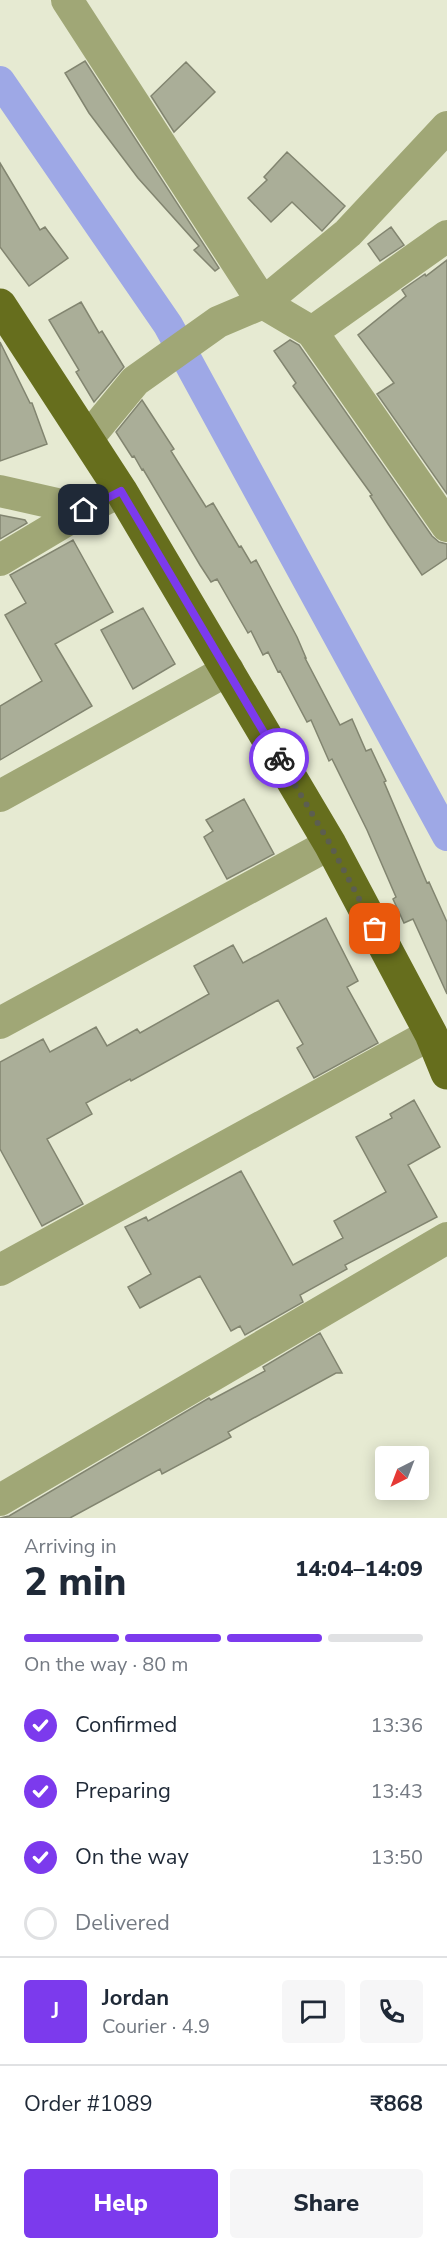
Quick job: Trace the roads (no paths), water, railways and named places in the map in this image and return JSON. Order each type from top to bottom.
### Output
[{"type":"main road","points":[[0,305],[121,491],[330,844],[431,1034],[447,1074]]},
{"type":"street","points":[[67,0],[263,303],[312,332],[444,513]]},
{"type":"street","points":[[88,438],[135,381],[218,322],[263,303],[348,233],[447,127]]},
{"type":"street","points":[[312,332],[447,236]]},
{"type":"street","points":[[0,491],[84,510]]},
{"type":"street","points":[[0,560],[84,510],[121,491]]},
{"type":"street","points":[[0,796],[228,670]]},
{"type":"street","points":[[0,1023],[330,844]]},
{"type":"street","points":[[0,1270],[431,1034]]},
{"type":"street","points":[[0,1500],[447,1238]]},
{"type":"waterway","points":[[0,81],[168,325],[447,836]]}]
